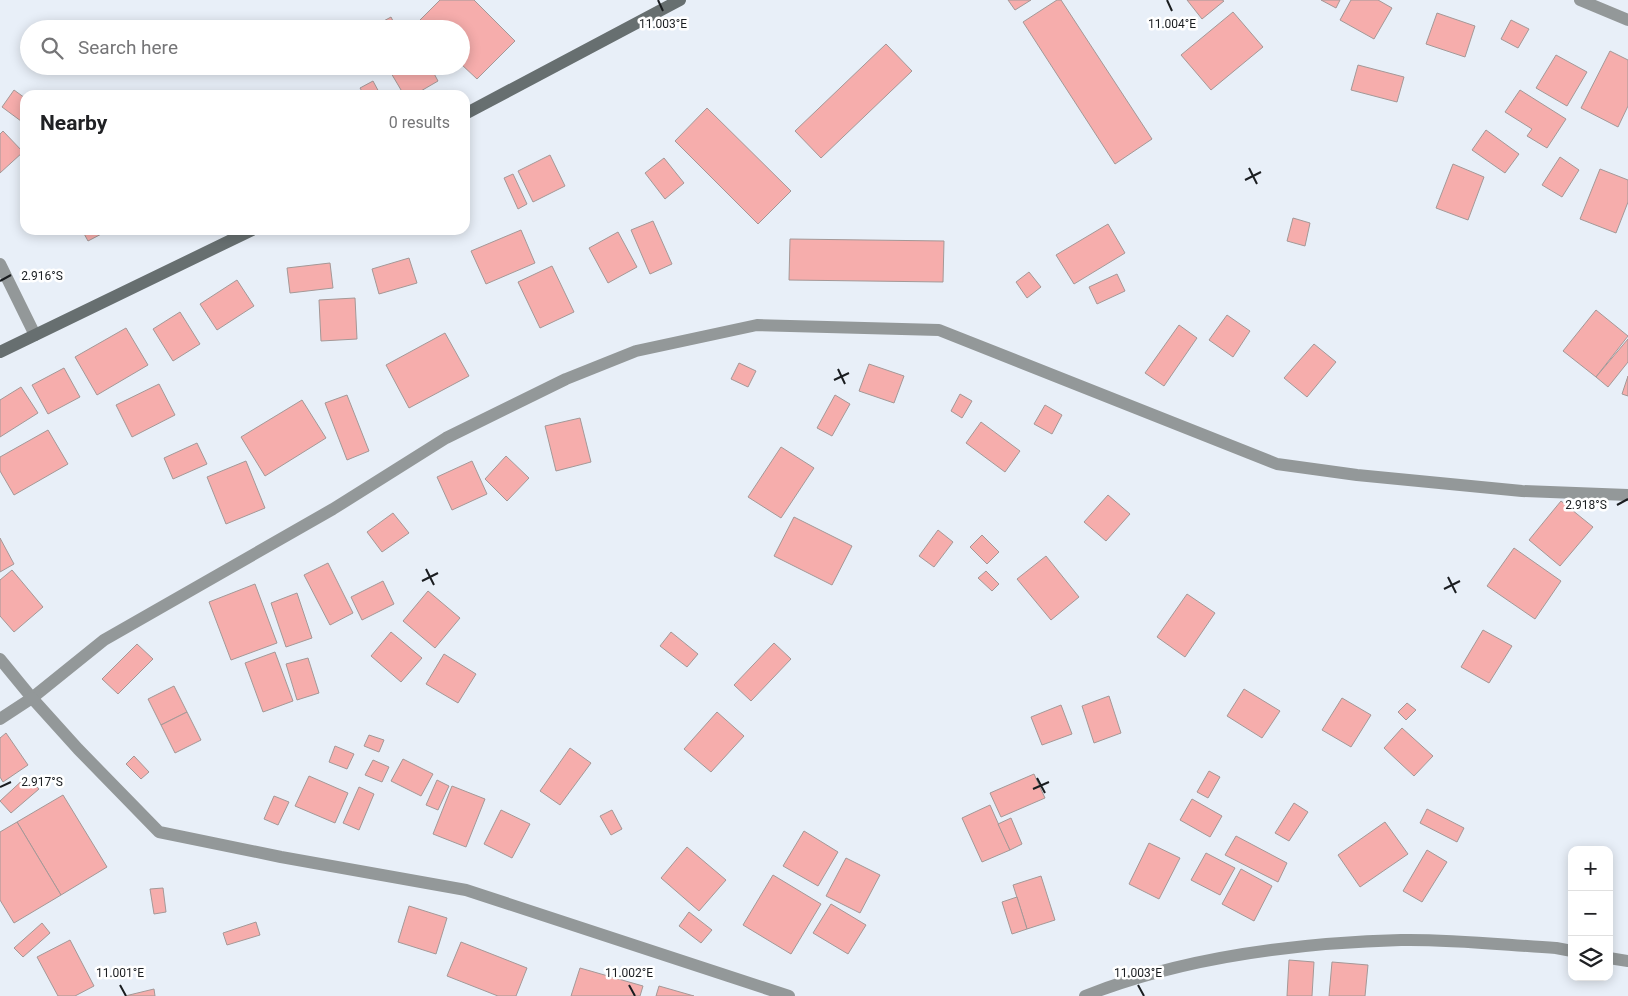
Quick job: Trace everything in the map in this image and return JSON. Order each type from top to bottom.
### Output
[{"type":"main road","points":[[470,111],[680,0]]},
{"type":"main road","points":[[0,352],[242,235]]},
{"type":"street","points":[[1580,0],[1628,20]]},
{"type":"street","points":[[0,264],[35,335]]},
{"type":"street","points":[[0,719],[32,698],[104,640],[333,509],[446,438],[566,379],[636,351],[757,325],[939,330],[1278,464],[1357,475],[1522,491],[1628,496]]},
{"type":"street","points":[[0,659],[78,749],[159,832],[280,857],[466,890],[789,996]]},
{"type":"street","points":[[1085,996],[1127,979],[1266,950],[1402,940],[1556,948],[1568,950]]},
{"type":"street","points":[[1613,959],[1628,962]]},
{"type":"building","points":[[440,0],[474,0],[515,41],[477,79],[470,72],[470,20],[420,20]]},
{"type":"building","points":[[1008,0],[1031,0],[1015,10]]},
{"type":"building","points":[[1057,0],[1061,0],[1152,139],[1115,164],[1023,22]]},
{"type":"building","points":[[1187,0],[1222,0],[1224,1],[1202,19]]},
{"type":"building","points":[[1321,0],[1340,0],[1336,8]]},
{"type":"building","points":[[1351,0],[1378,0],[1392,8],[1374,39],[1340,20]]},
{"type":"building","points":[[1233,12],[1263,47],[1211,90],[1181,55]]},
{"type":"building","points":[[1437,13],[1475,26],[1465,57],[1426,44]]},
{"type":"building","points":[[1511,20],[1529,29],[1518,48],[1501,39]]},
{"type":"building","points":[[886,44],[912,71],[821,158],[795,131]]},
{"type":"building","points":[[1610,51],[1628,60],[1628,106],[1618,127],[1581,108]]},
{"type":"building","points":[[1556,55],[1587,72],[1567,106],[1536,88]]},
{"type":"building","points":[[1358,65],[1404,77],[1397,102],[1351,90]]},
{"type":"building","points":[[392,75],[435,75],[438,81],[423,90],[401,90]]},
{"type":"building","points":[[373,81],[378,90],[361,90],[360,88]]},
{"type":"building","points":[[14,90],[20,94],[20,120],[2,107]]},
{"type":"building","points":[[1520,90],[1566,119],[1547,148],[1527,136],[1532,129],[1505,112]]},
{"type":"building","points":[[707,108],[791,191],[758,224],[675,141]]},
{"type":"building","points":[[1486,130],[1519,154],[1505,173],[1472,150]]},
{"type":"building","points":[[3,131],[20,149],[20,155],[0,173],[0,134]]},
{"type":"building","points":[[550,155],[565,186],[533,202],[518,171]]},
{"type":"building","points":[[1560,157],[1579,170],[1562,197],[1542,185]]},
{"type":"building","points":[[664,158],[684,183],[665,199],[645,173]]},
{"type":"building","points":[[1453,164],[1484,177],[1468,220],[1436,208]]},
{"type":"building","points":[[1600,169],[1628,180],[1628,202],[1616,233],[1580,219]]},
{"type":"building","points":[[513,174],[527,204],[518,209],[504,178]]},
{"type":"building","points":[[1293,218],[1310,223],[1305,246],[1287,241]]},
{"type":"building","points":[[653,221],[672,264],[650,274],[631,230]]},
{"type":"building","points":[[1108,224],[1125,253],[1074,284],[1056,255]]},
{"type":"building","points":[[521,230],[535,263],[486,284],[471,251]]},
{"type":"building","points":[[618,232],[637,267],[608,283],[589,248]]},
{"type":"building","points":[[85,235],[99,235],[88,241]]},
{"type":"building","points":[[790,239],[944,241],[943,282],[789,280]]},
{"type":"building","points":[[409,258],[417,283],[379,294],[372,269]]},
{"type":"building","points":[[330,263],[333,288],[290,293],[287,268]]},
{"type":"building","points":[[552,266],[574,312],[540,328],[518,282]]},
{"type":"building","points":[[1029,272],[1041,287],[1027,298],[1016,282]]},
{"type":"building","points":[[1117,274],[1125,291],[1097,304],[1089,287]]},
{"type":"building","points":[[237,280],[254,306],[217,330],[200,304]]},
{"type":"building","points":[[355,298],[357,339],[321,341],[319,300]]},
{"type":"building","points":[[1596,310],[1628,336],[1596,377],[1563,351]]},
{"type":"building","points":[[180,312],[200,344],[173,361],[153,329]]},
{"type":"building","points":[[1227,315],[1250,331],[1233,357],[1209,340]]},
{"type":"building","points":[[1179,325],[1197,338],[1164,386],[1145,373]]},
{"type":"building","points":[[126,328],[148,365],[97,395],[75,357]]},
{"type":"building","points":[[445,333],[469,376],[409,408],[386,365]]},
{"type":"building","points":[[1628,339],[1628,362],[1608,387],[1596,377]]},
{"type":"building","points":[[1314,344],[1336,362],[1307,397],[1284,378]]},
{"type":"building","points":[[739,363],[756,371],[748,387],[731,379]]},
{"type":"building","points":[[869,364],[904,376],[894,403],[859,391]]},
{"type":"building","points":[[64,368],[80,397],[48,414],[32,385]]},
{"type":"building","points":[[1628,376],[1628,396],[1622,394]]},
{"type":"building","points":[[159,384],[175,415],[132,437],[116,405]]},
{"type":"building","points":[[21,387],[38,413],[0,437],[0,400]]},
{"type":"building","points":[[960,394],[972,401],[962,418],[951,411]]},
{"type":"building","points":[[347,395],[369,451],[347,460],[325,403]]},
{"type":"building","points":[[835,395],[850,404],[832,436],[817,428]]},
{"type":"building","points":[[302,400],[326,438],[265,476],[241,437]]},
{"type":"building","points":[[1045,405],[1062,415],[1052,434],[1034,424]]},
{"type":"building","points":[[580,418],[591,462],[556,471],[545,426]]},
{"type":"building","points":[[981,422],[1020,451],[1005,472],[966,443]]},
{"type":"building","points":[[48,430],[68,464],[14,495],[0,471],[0,457]]},
{"type":"building","points":[[197,443],[207,464],[173,479],[164,458]]},
{"type":"building","points":[[781,447],[814,468],[781,518],[748,497]]},
{"type":"building","points":[[506,456],[529,478],[507,501],[485,479]]},
{"type":"building","points":[[246,461],[265,508],[226,524],[207,477]]},
{"type":"building","points":[[472,461],[487,494],[452,510],[437,477]]},
{"type":"building","points":[[1108,495],[1130,514],[1106,541],[1084,522]]},
{"type":"building","points":[[1561,501],[1593,527],[1560,566],[1529,540]]},
{"type":"building","points":[[393,513],[409,533],[382,552],[367,532]]},
{"type":"building","points":[[794,517],[852,546],[832,585],[774,556]]},
{"type":"building","points":[[938,530],[953,542],[934,567],[919,556]]},
{"type":"building","points":[[982,535],[999,552],[987,564],[970,547]]},
{"type":"building","points":[[0,538],[14,564],[0,572]]},
{"type":"building","points":[[1514,548],[1561,581],[1535,619],[1487,586]]},
{"type":"building","points":[[1046,556],[1079,597],[1051,620],[1017,579]]},
{"type":"building","points":[[328,563],[353,613],[330,625],[304,575]]},
{"type":"building","points":[[12,570],[43,607],[14,632],[0,616],[0,580]]},
{"type":"building","points":[[986,571],[999,584],[992,591],[978,578]]},
{"type":"building","points":[[383,581],[394,604],[362,620],[351,597]]},
{"type":"building","points":[[255,584],[277,643],[231,660],[209,602]]},
{"type":"building","points":[[428,591],[460,618],[435,648],[403,621]]},
{"type":"building","points":[[297,593],[312,638],[286,647],[271,603]]},
{"type":"building","points":[[1187,594],[1215,613],[1185,657],[1157,637]]},
{"type":"building","points":[[1483,630],[1512,646],[1489,683],[1461,667]]},
{"type":"building","points":[[391,632],[422,658],[401,682],[371,656]]},
{"type":"building","points":[[671,632],[698,654],[687,667],[660,646]]},
{"type":"building","points":[[774,643],[791,659],[751,701],[734,685]]},
{"type":"building","points":[[137,644],[153,659],[118,694],[102,679]]},
{"type":"building","points":[[275,652],[293,701],[263,712],[245,663]]},
{"type":"building","points":[[444,654],[476,674],[458,703],[426,684]]},
{"type":"building","points":[[308,658],[319,693],[297,700],[286,664]]},
{"type":"building","points":[[174,686],[187,712],[161,725],[148,699]]},
{"type":"building","points":[[1244,689],[1280,711],[1262,738],[1227,716]]},
{"type":"building","points":[[1109,696],[1121,733],[1094,743],[1082,706]]},
{"type":"building","points":[[1342,698],[1371,715],[1351,747],[1322,730]]},
{"type":"building","points":[[1407,703],[1416,710],[1406,720],[1398,712]]},
{"type":"building","points":[[1061,705],[1072,734],[1042,745],[1031,717]]},
{"type":"building","points":[[187,712],[201,740],[175,753],[161,725]]},
{"type":"building","points":[[717,712],[744,736],[711,772],[684,749]]},
{"type":"building","points":[[1402,728],[1433,756],[1414,776],[1384,748]]},
{"type":"building","points":[[6,733],[28,765],[3,782],[0,777],[0,738]]},
{"type":"building","points":[[369,735],[384,740],[379,752],[364,746]]},
{"type":"building","points":[[335,746],[354,754],[347,769],[329,762]]},
{"type":"building","points":[[570,748],[591,763],[560,805],[540,791]]},
{"type":"building","points":[[134,756],[149,772],[141,779],[126,764]]},
{"type":"building","points":[[403,759],[433,774],[421,796],[391,781]]},
{"type":"building","points":[[373,760],[389,767],[382,782],[365,775]]},
{"type":"building","points":[[1209,771],[1220,777],[1208,798],[1197,792]]},
{"type":"building","points":[[1034,774],[1045,798],[1001,817],[990,793]]},
{"type":"building","points":[[27,776],[39,789],[11,813],[0,801]]},
{"type":"building","points":[[309,776],[348,793],[335,823],[295,806]]},
{"type":"building","points":[[437,780],[449,786],[438,810],[426,805]]},
{"type":"building","points":[[452,786],[485,799],[466,847],[433,834]]},
{"type":"building","points":[[359,787],[374,794],[359,830],[343,823]]},
{"type":"building","points":[[63,795],[107,867],[61,895],[17,822]]},
{"type":"building","points":[[274,796],[289,802],[278,825],[264,819]]},
{"type":"building","points":[[1192,799],[1222,816],[1210,837],[1180,820]]},
{"type":"building","points":[[1294,803],[1308,812],[1289,841],[1275,833]]},
{"type":"building","points":[[990,805],[1010,850],[982,862],[962,818]]},
{"type":"building","points":[[1427,809],[1464,828],[1457,842],[1420,823]]},
{"type":"building","points":[[501,810],[530,824],[512,858],[484,844]]},
{"type":"building","points":[[612,810],[622,829],[611,835],[600,816]]},
{"type":"building","points":[[1011,818],[1022,844],[1010,850],[998,824]]},
{"type":"building","points":[[17,822],[61,895],[14,923],[0,900],[0,832]]},
{"type":"building","points":[[1385,822],[1408,854],[1360,887],[1338,855]]},
{"type":"building","points":[[804,831],[838,852],[818,886],[783,866]]},
{"type":"building","points":[[1236,836],[1287,863],[1278,882],[1225,855]]},
{"type":"building","points":[[1149,843],[1180,858],[1159,899],[1129,884]]},
{"type":"building","points":[[687,847],[726,880],[699,911],[661,878]]},
{"type":"building","points":[[1427,850],[1447,862],[1422,902],[1403,891]]},
{"type":"building","points":[[1206,853],[1235,868],[1220,895],[1191,880]]},
{"type":"building","points":[[846,858],[880,875],[860,913],[826,896]]},
{"type":"building","points":[[1241,869],[1272,886],[1254,921],[1222,904]]},
{"type":"building","points":[[773,875],[821,904],[791,954],[743,925]]},
{"type":"building","points":[[1041,876],[1055,920],[1027,929],[1013,885]]},
{"type":"building","points":[[163,888],[166,912],[154,914],[150,889]]},
{"type":"building","points":[[1017,897],[1027,929],[1012,934],[1002,902]]},
{"type":"building","points":[[831,904],[866,925],[848,954],[813,933]]},
{"type":"building","points":[[409,906],[447,918],[436,954],[398,942]]},
{"type":"building","points":[[689,912],[712,930],[701,943],[679,926]]},
{"type":"building","points":[[256,922],[260,935],[227,945],[223,933]]},
{"type":"building","points":[[42,923],[50,933],[23,957],[14,948]]},
{"type":"building","points":[[70,940],[94,986],[75,996],[58,996],[37,957]]},
{"type":"building","points":[[461,942],[527,968],[516,996],[498,996],[447,976]]},
{"type":"building","points":[[1289,960],[1314,962],[1312,996],[1287,996]]},
{"type":"building","points":[[1332,962],[1368,965],[1365,996],[1329,996]]},
{"type":"building","points":[[580,968],[643,986],[640,996],[571,996]]},
{"type":"building","points":[[659,986],[694,996],[656,996]]},
{"type":"building","points":[[154,989],[155,996],[125,996]]}]
